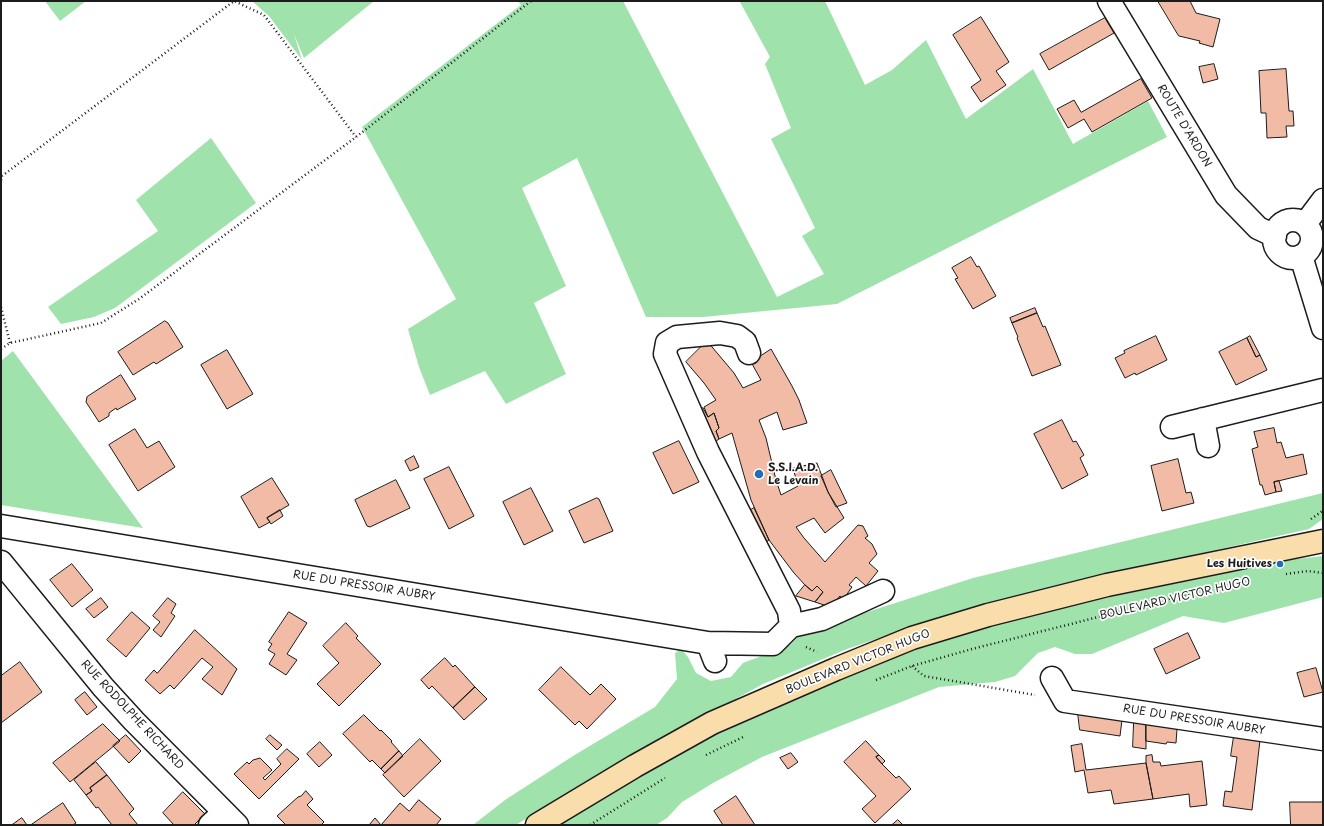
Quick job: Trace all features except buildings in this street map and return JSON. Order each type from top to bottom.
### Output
[{"type":"main road","name":"BOULEVARD VICTOR HUGO","points":[[537,825],[635,766],[712,723],[912,638],[988,615],[1106,585],[1323,541]]},
{"type":"street","name":"ROUTE D'ARDON","points":[[1109,1],[1226,195],[1258,228],[1275,236]]},
{"type":"street","points":[[1305,224],[1323,200]]},
{"type":"street","points":[[1294,220],[1305,224],[1311,233],[1311,244],[1306,253],[1295,257],[1284,255],[1277,248],[1275,236],[1276,231],[1284,222],[1294,220]]},
{"type":"street","points":[[1301,256],[1323,328]]},
{"type":"street","points":[[749,353],[745,342],[737,336],[720,333],[677,337],[667,343],[665,354],[708,452],[789,611],[791,626],[822,619],[883,591]]},
{"type":"street","points":[[1172,427],[1323,390]]},
{"type":"street","points":[[1203,419],[1208,446]]},
{"type":"street","name":"RUE DU PRESSOIR AUBRY","points":[[1,526],[712,652],[773,644],[791,626]]},
{"type":"street","name":"RUE RODOLPHE RICHARD","points":[[1,562],[103,687],[224,821]]},
{"type":"street","points":[[1052,678],[1065,701]]},
{"type":"street","name":"RUE DU PRESSOIR AUBRY","points":[[1065,701],[1323,740]]},
{"type":"path","points":[[1,180],[2,176],[8,171],[234,1],[264,15],[356,137]]},
{"type":"path","points":[[1,349],[10,343],[101,323],[139,299],[356,137],[530,1]]},
{"type":"path","points":[[1,307],[10,343]]},
{"type":"path","points":[[1279,575],[1308,571],[1323,573]]},
{"type":"path","name":"BOULEVARD VICTOR HUGO","points":[[871,682],[912,666],[972,649],[1205,590]]},
{"type":"path","points":[[912,666],[924,676],[1065,701]]},
{"type":"path","points":[[700,758],[749,734]]},
{"type":"path","points":[[590,825],[666,777]]},
{"type":"green space","points":[[45,1],[86,1],[60,21]]},
{"type":"green space","points":[[252,1],[374,1],[304,58],[294,34],[302,60],[269,16]]},
{"type":"green space","points":[[518,1],[623,1],[777,297],[824,274],[802,236],[815,228],[771,139],[791,128],[765,64],[770,57],[740,2],[741,1],[825,1],[865,85],[892,70],[926,40],[966,119],[1033,69],[1073,144],[1148,101],[1167,137],[837,304],[703,317],[646,317],[577,158],[522,188],[566,286],[534,303],[566,374],[506,404],[485,371],[430,395],[419,367],[408,329],[456,299],[362,127],[521,5]]},
{"type":"green space","points":[[211,138],[256,203],[115,308],[94,317],[61,324],[48,307],[158,231],[136,200]]},
{"type":"green space","points":[[13,351],[143,528],[1,505],[1,361]]},
{"type":"green space","points":[[1323,493],[1323,519],[1309,529],[1065,584],[950,614],[847,649],[763,684],[586,781],[516,825],[473,825],[505,800],[573,756],[655,707],[677,679],[675,653],[681,649],[688,657],[696,673],[711,681],[731,677],[743,663],[790,645],[802,633],[973,578]]},
{"type":"green space","points":[[1323,556],[1323,597],[1224,623],[1183,616],[1092,654],[1075,654],[1055,647],[1038,653],[1015,676],[995,682],[939,687],[762,757],[713,783],[682,802],[667,818],[656,825],[558,825],[696,742],[796,695],[946,638],[1048,610],[1287,560]]},
{"type":"place","name":"S.S.I.A.D. Le Levain","points":[[759,474]]},
{"type":"place","name":"Les Huitives","points":[[1280,564]]}]
